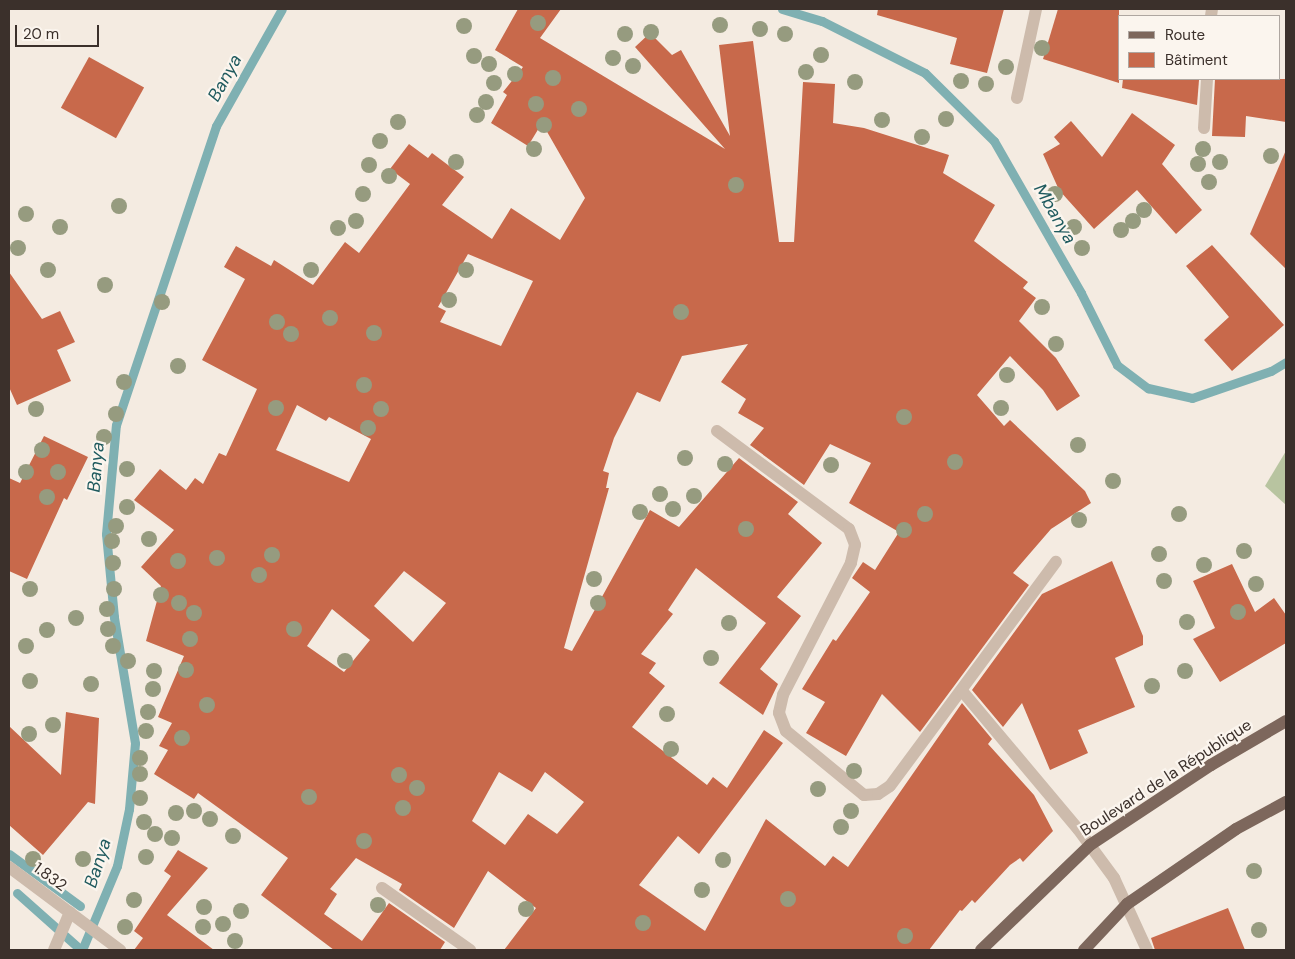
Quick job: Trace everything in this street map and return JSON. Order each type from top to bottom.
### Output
[{"type":"main road","name":"Boulevard de la République","points":[[981,950],[1090,845],[1211,765],[1286,721]]},
{"type":"main road","points":[[1084,950],[1127,904],[1236,829],[1286,802]]},
{"type":"street","points":[[1017,98],[1036,9]]},
{"type":"street","points":[[1204,128],[1207,80]]},
{"type":"street","points":[[717,431],[849,529],[855,545],[851,563],[783,695],[780,713],[786,732],[864,795],[878,794],[890,786],[963,692],[1056,562]]},
{"type":"street","points":[[963,692],[1090,845],[1114,878],[1147,950]]},
{"type":"street","name":"1.832","points":[[9,867],[116,947]]},
{"type":"street","points":[[382,888],[470,950]]},
{"type":"street","points":[[54,950],[70,912]]},
{"type":"green space","points":[[1286,451],[1286,505],[1265,486]]},
{"type":"building","points":[[518,9],[561,9],[540,38],[725,149],[635,47],[650,33],[672,55],[681,50],[730,136],[719,45],[753,41],[779,242],[794,242],[803,82],[835,84],[833,123],[864,128],[949,155],[943,173],[995,205],[974,241],[1028,282],[1023,288],[1036,298],[1019,321],[1056,358],[1080,396],[1057,411],[1043,390],[1010,356],[977,395],[1004,426],[1010,420],[1085,491],[1091,503],[1051,529],[1013,573],[1029,585],[920,732],[882,694],[846,756],[806,733],[825,702],[802,689],[833,639],[836,641],[870,592],[852,578],[863,562],[875,570],[899,532],[849,503],[871,463],[830,444],[804,485],[750,445],[764,428],[738,413],[746,399],[721,382],[748,344],[682,356],[660,402],[637,392],[614,438],[603,471],[609,473],[606,488],[609,488],[564,648],[572,651],[650,510],[679,527],[739,458],[798,502],[788,514],[822,543],[777,597],[801,616],[760,669],[778,684],[763,715],[719,683],[766,623],[696,568],[668,610],[673,614],[641,654],[656,663],[649,673],[665,686],[632,727],[707,785],[713,777],[727,788],[764,730],[783,743],[699,854],[678,836],[639,885],[705,931],[766,819],[825,866],[833,856],[848,867],[962,703],[992,739],[988,744],[1034,795],[1053,831],[1023,862],[1020,858],[1010,865],[975,903],[972,900],[962,911],[960,910],[929,950],[504,950],[536,908],[488,871],[454,928],[399,890],[402,884],[356,858],[330,889],[337,894],[324,914],[362,941],[389,903],[445,942],[440,950],[334,950],[261,895],[288,858],[198,793],[194,799],[154,774],[168,750],[159,746],[172,723],[158,717],[184,656],[146,641],[161,586],[141,567],[174,530],[134,500],[160,469],[186,490],[195,478],[203,484],[219,453],[226,456],[257,389],[202,360],[245,279],[224,267],[236,246],[271,266],[274,260],[313,285],[345,242],[359,253],[410,184],[390,169],[409,144],[428,158],[432,153],[464,177],[442,205],[492,239],[511,208],[560,240],[585,198],[542,123],[528,146],[491,123],[507,95],[503,92],[523,67],[495,50]],"holes":[[[468,254],[533,281],[501,346],[440,322],[446,311],[438,307]],[[297,405],[326,421],[329,417],[371,439],[349,482],[276,450]],[[404,571],[446,603],[413,642],[374,606]],[[332,609],[370,640],[344,672],[307,646]],[[499,772],[532,792],[545,772],[584,802],[557,834],[528,814],[505,845],[472,821]]]},
{"type":"building","points":[[878,9],[1004,9],[987,73],[950,64],[957,38],[877,15]]},
{"type":"building","points":[[1058,9],[1119,9],[1119,83],[1043,59]]},
{"type":"building","points":[[89,57],[144,88],[116,138],[61,108]]},
{"type":"building","points":[[1286,79],[1286,122],[1246,116],[1245,137],[1212,136],[1215,80]]},
{"type":"building","points":[[1123,80],[1199,80],[1197,105],[1122,88]]},
{"type":"building","points":[[1132,113],[1175,145],[1162,164],[1202,210],[1176,234],[1137,190],[1094,229],[1059,190],[1043,154],[1060,144],[1054,137],[1071,121],[1102,157]]},
{"type":"building","points":[[1286,150],[1286,269],[1250,234]]},
{"type":"building","points":[[1212,245],[1284,325],[1232,371],[1204,340],[1229,317],[1186,266]]},
{"type":"building","points":[[9,272],[42,319],[60,311],[75,342],[57,350],[71,381],[17,405],[9,387]]},
{"type":"building","points":[[44,436],[88,457],[67,500],[64,498],[27,579],[9,571],[9,478],[20,483]]},
{"type":"building","points":[[1112,561],[1143,636],[1143,645],[1115,658],[1135,707],[1078,730],[1088,753],[1050,770],[1022,703],[1003,727],[972,690],[1042,594]]},
{"type":"building","points":[[1232,564],[1255,612],[1274,598],[1286,615],[1286,643],[1220,682],[1193,639],[1215,628],[1193,581]]},
{"type":"building","points":[[66,712],[99,718],[95,804],[88,802],[43,855],[9,825],[9,726],[61,775]]},
{"type":"building","points":[[178,850],[208,868],[167,915],[214,950],[134,950],[143,938],[134,931],[171,876],[164,871]]},
{"type":"building","points":[[1228,908],[1245,950],[1155,950],[1151,938]]},
{"type":"waterway","name":"Banya","points":[[82,950],[117,866],[129,809],[135,743],[114,617],[106,534],[116,425],[216,126],[282,9]]},
{"type":"waterway","name":"Mbanya","points":[[782,9],[822,21],[925,73],[994,141],[1081,293],[1117,365],[1148,388],[1192,398],[1271,371],[1286,362]]},
{"type":"waterway","points":[[9,854],[80,906]]},
{"type":"waterway","points":[[17,893],[81,950]]}]
